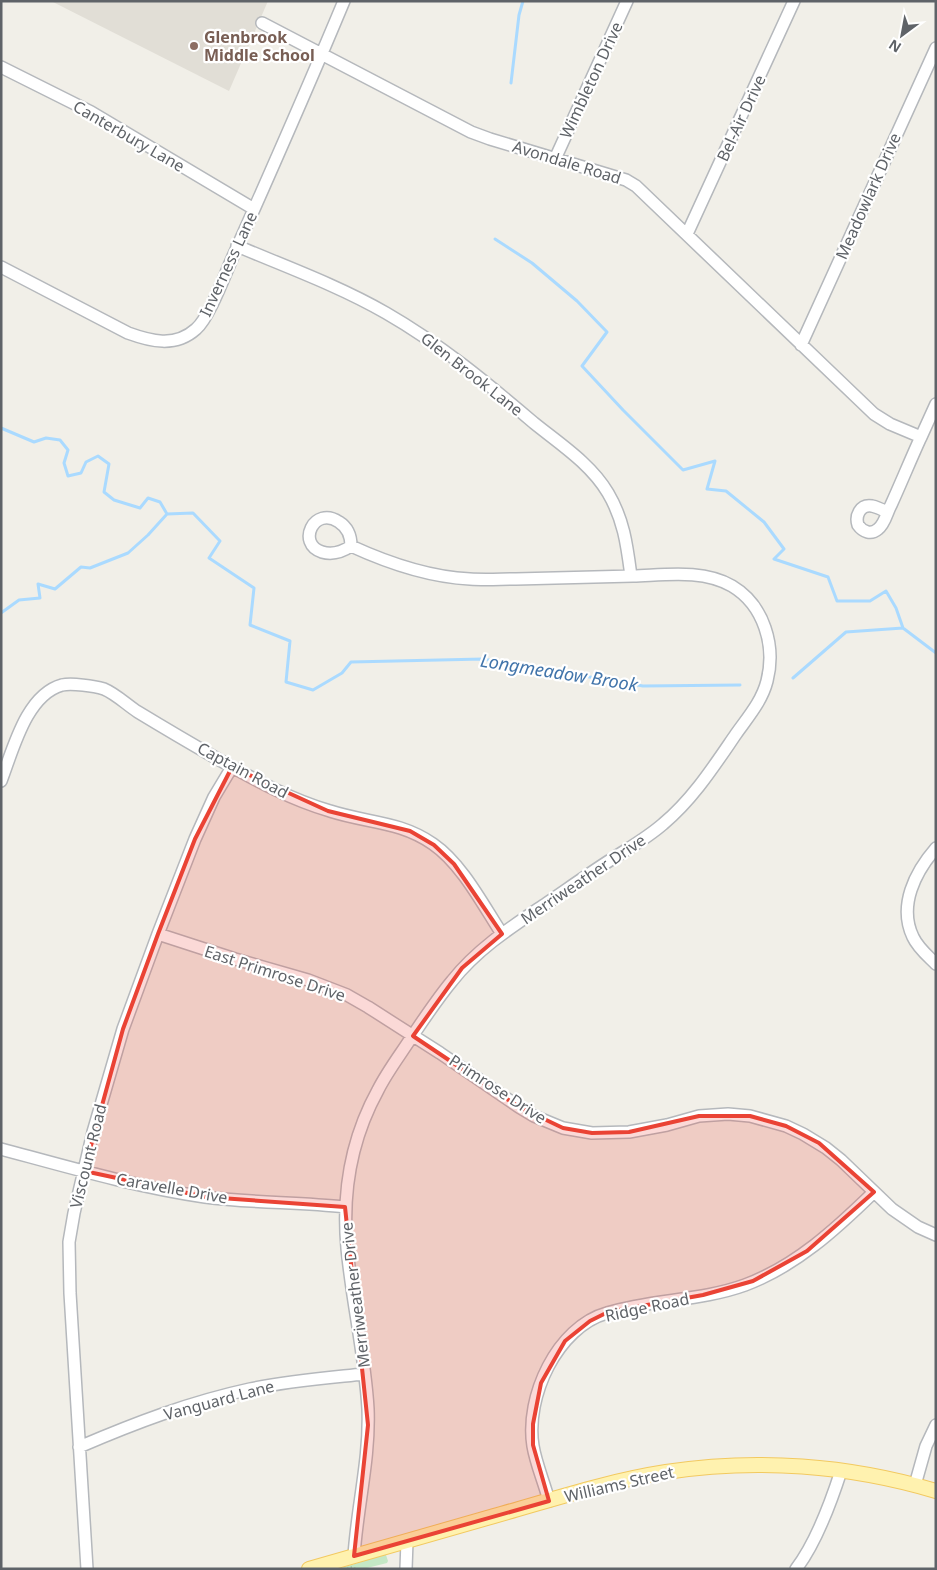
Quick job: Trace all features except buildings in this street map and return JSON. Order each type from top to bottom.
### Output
[{"type":"main road","name":"Williams Street","points":[[309,1569],[599,1486],[699,1468],[766,1465],[840,1471],[881,1477],[936,1491]]},
{"type":"street","name":"Inverness Lane","points":[[1,267],[128,333],[147,340],[164,342],[188,334],[196,329],[201,324],[208,310],[254,209],[344,1]]},
{"type":"street","name":"Wimbleton Drive","points":[[555,158],[627,1]]},
{"type":"street","name":"Bel-Air Drive","points":[[688,234],[794,1]]},
{"type":"street","name":"Avondale Road","points":[[262,23],[466,129],[490,139],[631,182],[688,234],[874,414],[890,424],[921,437]]},
{"type":"street","name":"Meadowlark Drive","points":[[801,345],[936,48]]},
{"type":"street","name":"Canterbury Lane","points":[[1,67],[91,112],[254,209]]},
{"type":"street","name":"Glen Brook Lane","points":[[237,246],[326,283],[398,320],[469,368],[576,457],[600,482],[615,506],[622,524],[631,576]]},
{"type":"street","points":[[887,512],[936,404]]},
{"type":"street","name":"Merriweather Drive","points":[[351,546],[402,567],[458,579],[698,575],[720,580],[738,590],[756,610],[764,622],[770,652],[770,664],[765,688],[755,706],[702,783],[663,825],[502,934],[462,968],[442,994],[379,1087],[362,1126],[348,1176],[345,1207],[349,1266],[368,1404],[368,1445],[354,1556]]},
{"type":"street","name":"Captain Road","points":[[1,781],[18,735],[29,712],[39,700],[50,691],[62,686],[82,685],[104,689],[154,722],[232,767],[284,793],[328,811],[395,825],[418,834],[434,844],[454,864],[502,934]]},
{"type":"street","name":"Viscount Road","points":[[87,1569],[69,1250],[74,1213],[93,1132],[124,1030],[158,934],[195,839],[214,797],[232,767]]},
{"type":"street","points":[[936,848],[914,880],[908,906],[909,923],[913,938],[936,964]]},
{"type":"street","name":"East Primrose Drive","points":[[158,934],[234,959],[295,976],[334,990],[368,1007],[413,1036]]},
{"type":"street","name":"Primrose Drive","points":[[413,1036],[452,1060],[519,1107],[534,1116],[563,1128],[592,1133],[629,1132],[667,1125],[699,1116],[728,1114],[750,1116],[786,1126],[819,1143],[841,1160],[905,1219],[936,1235]]},
{"type":"street","name":"Caravelle Drive","points":[[1,1149],[84,1172],[206,1197],[345,1207]]},
{"type":"street","name":"Ridge Road","points":[[549,1500],[533,1445],[532,1424],[535,1403],[541,1383],[548,1367],[565,1341],[590,1321],[608,1312],[703,1295],[735,1288],[753,1281],[787,1264],[807,1251],[839,1226],[874,1192]]},
{"type":"street","name":"Vanguard Lane","points":[[79,1447],[159,1415],[227,1394],[274,1384],[364,1374]]},
{"type":"street","points":[[915,1485],[926,1446],[936,1425]]},
{"type":"street","points":[[796,1569],[818,1529],[840,1471]]},
{"type":"street","points":[[406,1569],[407,1541]]},
{"type":"highlighted area","points":[[232,767],[328,811],[410,831],[434,845],[454,864],[502,934],[462,968],[413,1036],[519,1107],[563,1128],[592,1133],[629,1132],[699,1116],[750,1116],[786,1126],[819,1143],[874,1192],[807,1251],[753,1281],[703,1295],[608,1312],[590,1321],[565,1341],[541,1383],[533,1424],[533,1445],[549,1501],[354,1556],[368,1425],[345,1207],[206,1197],[84,1171],[123,1029],[195,839]]},
{"type":"shaded area","name":"Glenbrook Middle School","points":[[51,1],[268,1],[229,91]]},
{"type":"green space","points":[[386,1555],[387,1563],[363,1569],[338,1569]]},
{"type":"waterway","points":[[511,83],[519,15],[523,1]]},
{"type":"waterway","points":[[495,239],[532,263],[577,301],[607,332],[582,366],[683,470],[715,461],[707,489],[726,491],[764,522],[784,549],[774,559],[828,577],[837,601],[870,601],[886,591],[896,608],[903,628]]},
{"type":"waterway","name":"Longmeadow Brook","points":[[1,428],[34,442],[46,438],[60,440],[68,450],[64,463],[68,476],[81,473],[86,462],[98,456],[109,464],[104,492],[114,500],[140,508],[148,498],[160,502],[167,514],[193,513],[220,541],[209,558],[254,588],[250,625],[290,641],[286,682],[313,690],[342,673],[351,662],[483,659],[643,686],[740,685]]},
{"type":"waterway","points":[[1,613],[19,600],[40,598],[38,584],[55,589],[81,567],[90,568],[128,553],[167,514]]},
{"type":"waterway","name":"Longmeadow Brook","points":[[793,678],[846,632],[903,628],[936,653]]},
{"type":"place","name":"Glenbrook Middle School","points":[[194,46]]}]
